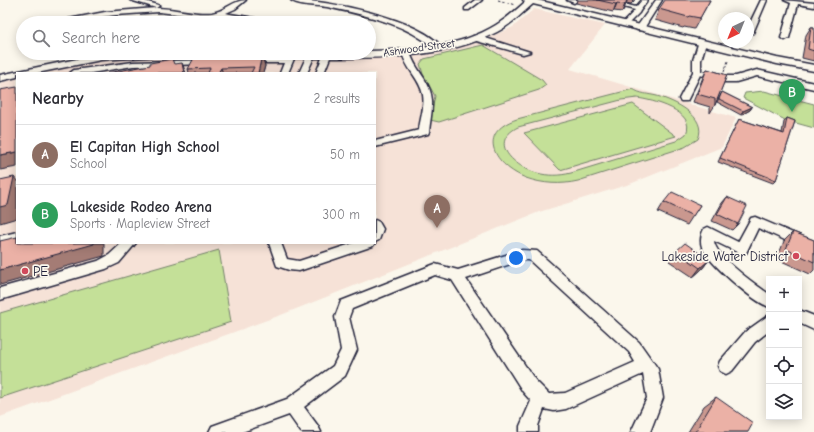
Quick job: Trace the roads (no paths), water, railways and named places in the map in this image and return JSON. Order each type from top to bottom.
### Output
[{"type":"main road","name":"Ashwood Street","points":[[376,54],[406,52],[438,47],[476,38],[500,27],[530,0]]},
{"type":"main road","points":[[530,0],[777,61],[814,68]]},
{"type":"main road","points":[[25,72],[86,60]]},
{"type":"main road","points":[[777,61],[814,74]]},
{"type":"main road","points":[[0,78],[16,74]]},
{"type":"street","points":[[133,0],[173,12]]},
{"type":"street","points":[[92,16],[159,10],[211,16],[230,11],[243,0]]},
{"type":"street","points":[[294,0],[337,7],[372,16]]},
{"type":"street","points":[[467,9],[479,0]]},
{"type":"street","points":[[598,0],[638,9],[645,0]]},
{"type":"street","points":[[640,28],[659,0]]},
{"type":"street","points":[[754,22],[764,0]]},
{"type":"street","points":[[787,0],[814,5]]},
{"type":"street","points":[[785,38],[795,2]]},
{"type":"street","points":[[626,24],[637,12]]},
{"type":"street","points":[[220,14],[228,16]]},
{"type":"street","points":[[376,17],[427,36],[438,47]]},
{"type":"street","points":[[476,38],[508,45],[526,52]]},
{"type":"street","points":[[684,99],[697,72],[697,60],[702,43]]},
{"type":"street","points":[[376,144],[424,132],[427,98],[426,92],[410,64],[406,52]]},
{"type":"street","points":[[81,72],[133,64],[238,60]]},
{"type":"street","points":[[284,72],[290,60]]},
{"type":"street","points":[[303,72],[309,60]]},
{"type":"street","points":[[320,72],[325,60]]},
{"type":"street","points":[[697,72],[724,79],[736,79],[757,73],[814,86]]},
{"type":"street","points":[[766,299],[754,292],[708,247],[708,232],[741,249],[755,221],[814,248]]},
{"type":"street","points":[[0,241],[16,237]]},
{"type":"street","points":[[0,294],[101,265],[114,259],[129,244]]},
{"type":"street","points":[[275,244],[282,262],[289,265],[299,266],[366,244]]},
{"type":"street","points":[[457,276],[522,254],[532,255],[634,347],[652,374],[656,398],[645,425],[640,432]]},
{"type":"street","points":[[218,432],[292,406],[339,371],[349,350],[342,316],[346,306],[356,300],[435,269],[450,272],[457,276],[529,386],[540,399],[553,404],[566,401],[646,365]]},
{"type":"street","points":[[802,317],[814,323]]},
{"type":"street","points":[[726,366],[750,337],[766,324]]},
{"type":"street","points":[[529,432],[529,426],[540,399]]},
{"type":"street","points":[[292,406],[312,432]]},
{"type":"place","name":"Lakeside Rodeo Arena","points":[[792,112]]},
{"type":"place","name":"El Capitan High School","points":[[437,228]]},
{"type":"place","name":"Lakeside Water District","points":[[796,256]]},
{"type":"place","name":"PE","points":[[25,271]]}]
